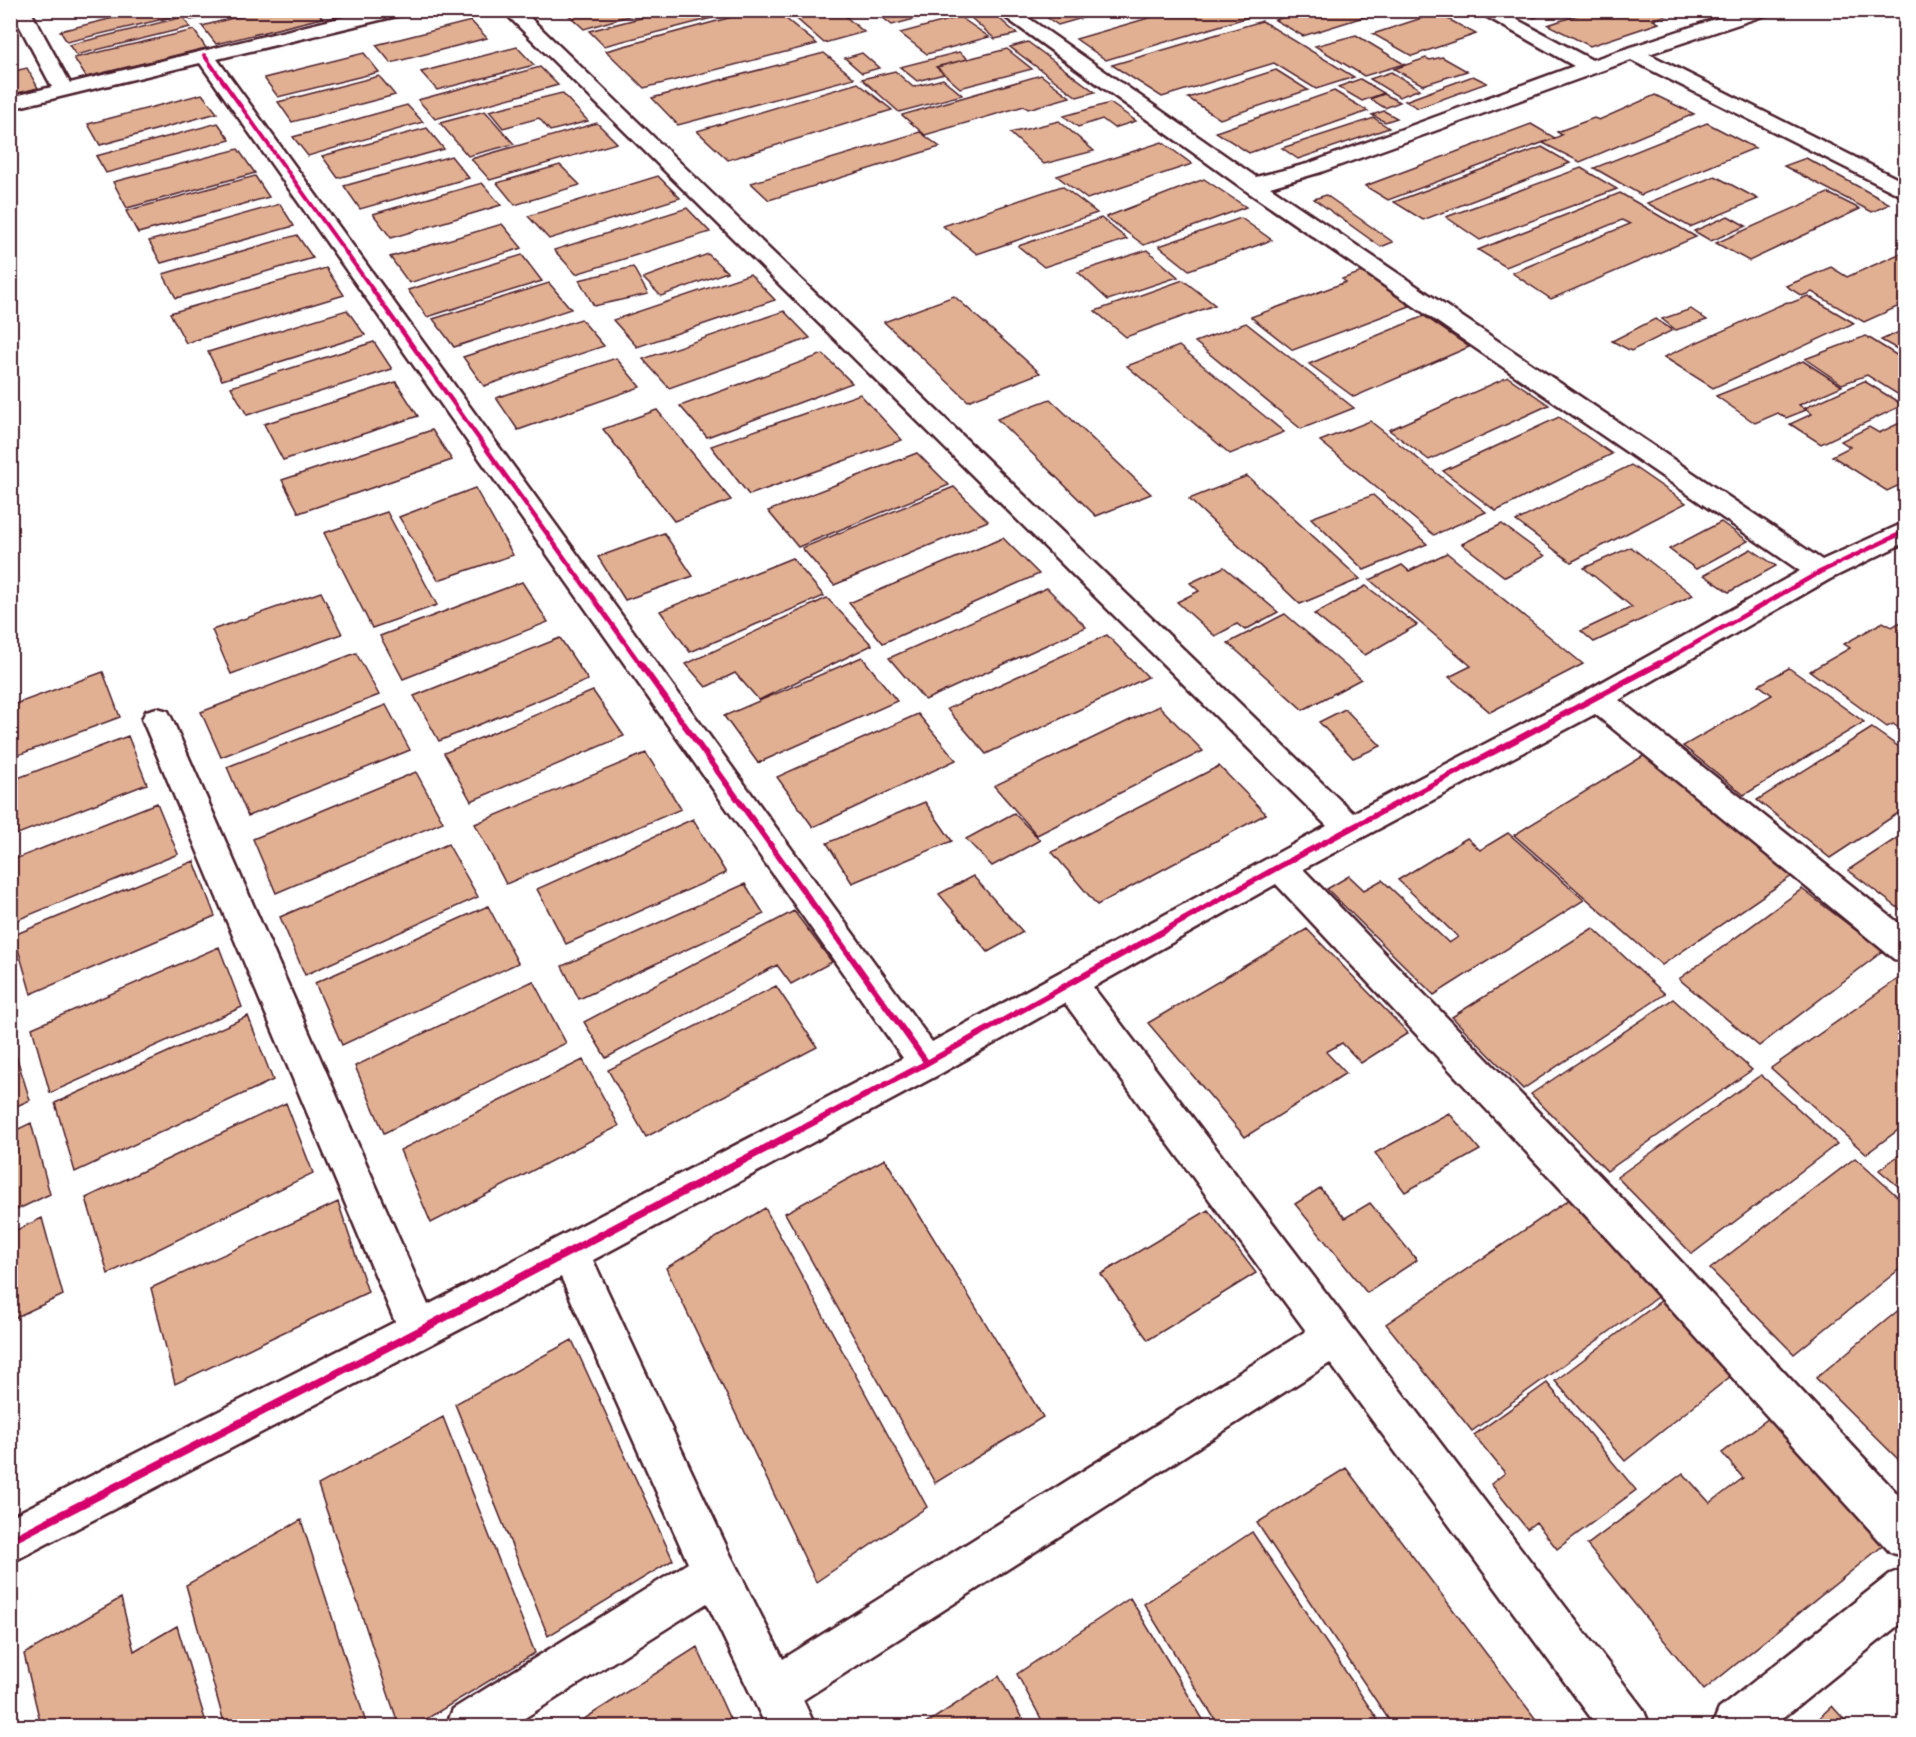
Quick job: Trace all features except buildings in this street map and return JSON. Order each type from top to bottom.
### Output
[{"type":"street","points":[[20,10],[64,90]]},
{"type":"street","points":[[10,103],[204,55],[336,17],[398,10]]},
{"type":"street","points":[[511,10],[1351,830]]},
{"type":"street","points":[[1004,10],[1253,185],[1820,572]]},
{"type":"street","points":[[1484,10],[1590,67]]},
{"type":"street","points":[[1253,185],[1314,168],[1590,67],[1762,10]]},
{"type":"street","points":[[1632,53],[1905,192]]},
{"type":"street","points":[[204,55],[927,1063]]},
{"type":"street","points":[[10,1541],[419,1332],[927,1063],[1280,866],[1597,699],[1820,572],[1898,544]]},
{"type":"street","points":[[1597,699],[1905,949]]},
{"type":"street","points":[[157,719],[419,1332]]},
{"type":"street","points":[[1280,866],[1616,1220],[1905,1536]]},
{"type":"street","points":[[1070,983],[1626,1726]]},
{"type":"street","points":[[569,1251],[715,1572],[783,1709],[1334,1337]]},
{"type":"street","points":[[470,1726],[715,1572]]},
{"type":"street","points":[[1736,1726],[1905,1590]]},
{"type":"cycle path","points":[[204,55],[927,1063]]},
{"type":"cycle path","points":[[10,1541],[419,1331],[927,1063],[1280,866],[1597,699],[1820,572],[1906,531]]}]
